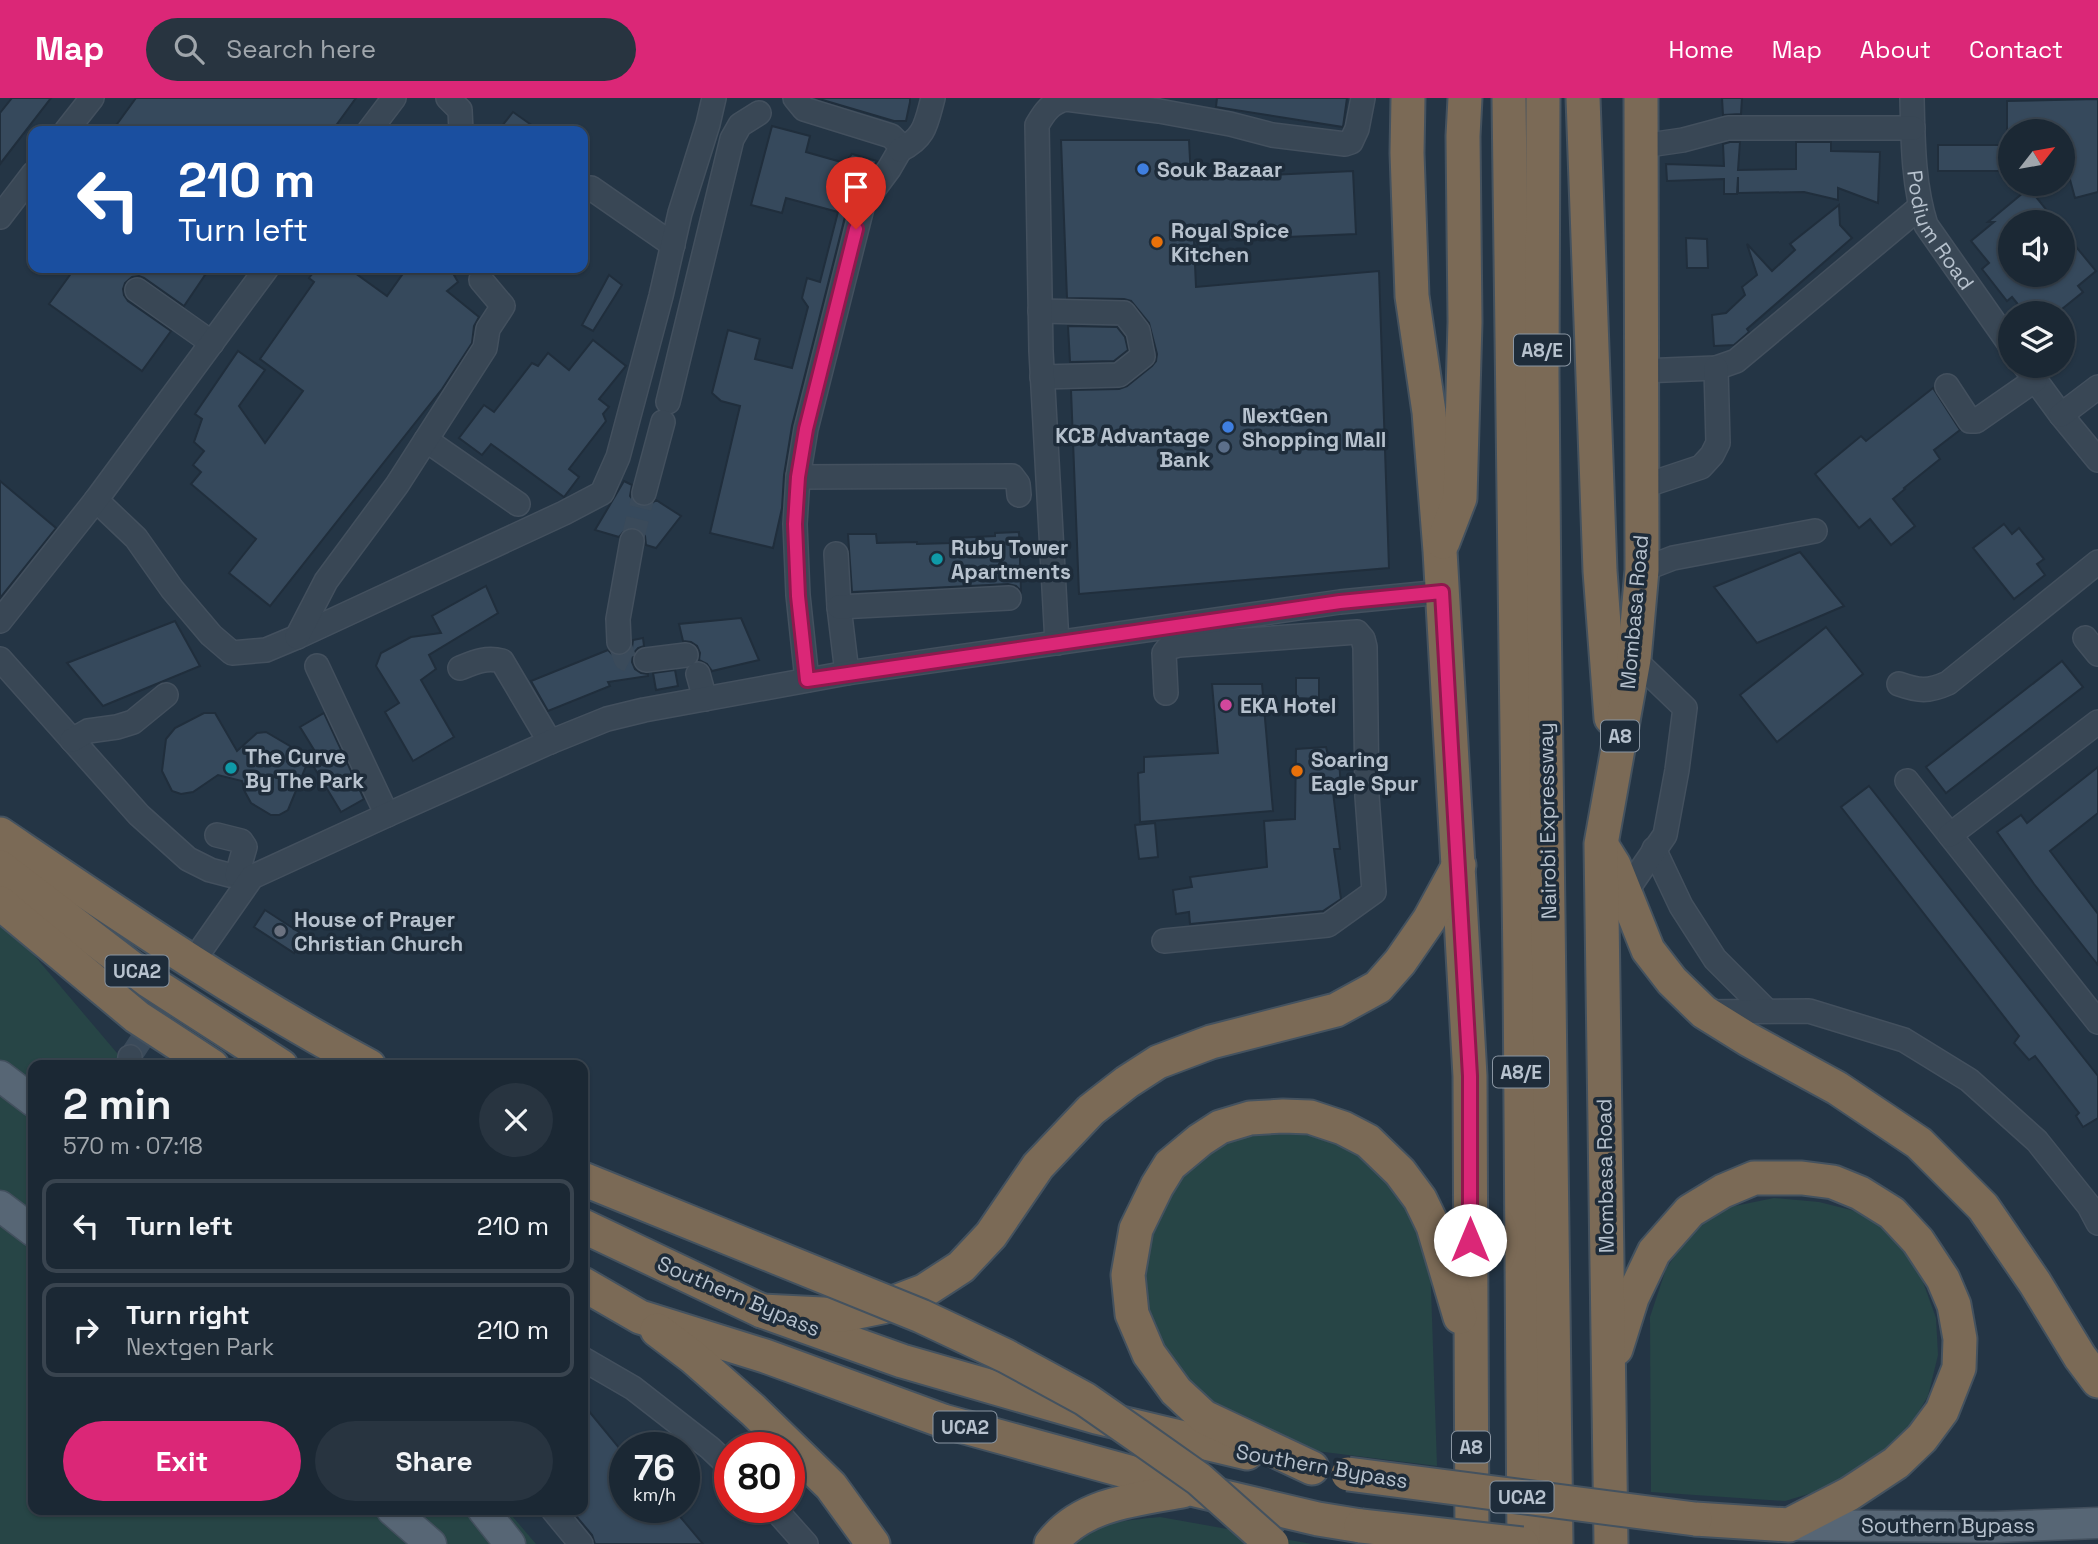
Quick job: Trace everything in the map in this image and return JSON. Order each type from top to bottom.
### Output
[{"type":"highway","name":"A8","points":[[1408,98],[1407,153],[1412,296],[1429,412],[1440,551],[1470,1076],[1472,1544]]},
{"type":"highway","points":[[1440,551],[1460,498],[1465,322],[1465,98]]},
{"type":"highway","name":"Nairobi Expressway","points":[[1509,98],[1530,601],[1556,1544]]},
{"type":"highway","name":"Nairobi Expressway","points":[[1522,1544],[1521,1009],[1530,601],[1542,373],[1543,98]]},
{"type":"highway","points":[[1583,98],[1600,571],[1615,765]]},
{"type":"highway","name":"Mombasa Road","points":[[1608,1375],[1601,844],[1634,659],[1642,570],[1642,98]]},
{"type":"highway","points":[[0,834],[97,900],[217,976],[323,1042],[358,1060]]},
{"type":"highway","points":[[1601,844],[1615,865],[1648,950],[1672,981],[1704,1012],[1837,1088],[1919,1143],[1983,1207],[2098,1381]]},
{"type":"highway","points":[[762,1311],[843,1315],[882,1307],[924,1291],[961,1267],[991,1235],[1038,1166],[1091,1110],[1127,1082],[1158,1062],[1211,1042],[1336,1010],[1378,987],[1401,962],[1429,920],[1459,865]]},
{"type":"highway","name":"UCA2","points":[[0,867],[149,981],[272,1060]]},
{"type":"highway","name":"UCA2","points":[[0,903],[137,1017],[203,1060]]},
{"type":"highway","points":[[1312,1468],[1203,1417],[1176,1391],[1149,1354],[1132,1314],[1128,1275],[1136,1228],[1170,1165],[1200,1140],[1220,1127],[1250,1118],[1283,1116],[1310,1118],[1343,1128],[1368,1141],[1400,1172],[1420,1199],[1429,1217],[1470,1349]]},
{"type":"highway","points":[[1608,1375],[1632,1298],[1654,1252],[1690,1211],[1723,1191],[1754,1178],[1802,1178],[1833,1182],[1860,1193],[1892,1213],[1918,1241],[1943,1279],[1954,1306],[1960,1339],[1959,1368],[1942,1411],[1922,1438],[1896,1463],[1849,1494],[1789,1525]]},
{"type":"highway","points":[[588,1181],[921,1316],[1006,1356],[1085,1399],[1199,1479],[1272,1544]]},
{"type":"highway","name":"Southern Bypass","points":[[588,1228],[762,1311],[902,1361],[1096,1417],[1348,1475],[1695,1519],[1789,1525]]},
{"type":"highway","name":"Southern Bypass","points":[[588,1287],[640,1317],[765,1356],[943,1421],[1191,1489],[1318,1519],[1522,1544]]},
{"type":"highway","points":[[640,1317],[724,1384],[821,1476],[873,1544]]},
{"type":"highway","name":"A8","points":[[1608,1375],[1611,1544]]},
{"type":"highway","points":[[1051,1544],[1058,1535],[1088,1514],[1123,1502],[1191,1489]]},
{"type":"main road","points":[[0,1076],[28,1097]]},
{"type":"main road","points":[[0,1206],[28,1227]]},
{"type":"main road","points":[[398,1515],[431,1544]]},
{"type":"main road","points":[[487,1515],[510,1544]]},
{"type":"main road","name":"Southern Bypass","points":[[1789,1525],[1994,1527],[2098,1522]]},
{"type":"street","points":[[70,126],[92,98]]},
{"type":"street","points":[[375,126],[394,98]]},
{"type":"street","points":[[448,98],[460,110],[461,126]]},
{"type":"street","points":[[96,500],[136,538],[172,589],[211,635],[232,653],[266,650],[297,637],[602,493],[618,457],[680,213],[714,98]]},
{"type":"street","points":[[795,98],[804,109],[891,136],[897,140],[900,150]]},
{"type":"street","points":[[807,680],[798,596],[795,524],[798,477],[806,429],[863,204],[900,150],[913,143],[925,129],[933,98]]},
{"type":"street","points":[[1057,643],[1042,377],[1037,125],[1054,102],[1066,99],[1159,111],[1272,135],[1345,145],[1351,142],[1357,129],[1363,98]]},
{"type":"street","name":"Podium Road","points":[[1912,98],[1920,207],[1926,225],[1998,327]]},
{"type":"street","points":[[644,493],[732,139],[740,125],[759,113]]},
{"type":"street","points":[[1642,146],[1683,140],[1728,128],[1913,128]]},
{"type":"street","points":[[0,217],[28,181]]},
{"type":"street","points":[[591,188],[673,245]]},
{"type":"street","points":[[1641,371],[1716,368],[1736,361],[1920,207]]},
{"type":"street","points":[[0,621],[96,500],[263,273]]},
{"type":"street","points":[[297,637],[326,581],[397,485],[485,348],[488,329],[502,310],[502,303],[481,280]]},
{"type":"street","points":[[136,290],[212,343]]},
{"type":"street","points":[[1040,311],[1124,313],[1138,331],[1143,356],[1119,375],[1042,377]]},
{"type":"street","points":[[1641,487],[1701,467],[1712,455],[1718,443],[1716,368]]},
{"type":"street","points":[[1947,386],[1970,421],[1976,421],[2024,378]]},
{"type":"street","points":[[2034,378],[2098,460]]},
{"type":"street","points":[[2061,415],[2098,387]]},
{"type":"street","points":[[426,440],[518,504]]},
{"type":"street","points":[[798,477],[1012,476],[1018,484],[1019,495]]},
{"type":"street","points":[[1642,570],[1673,558],[1815,531]]},
{"type":"street","points":[[619,642],[619,608],[632,541]]},
{"type":"street","points":[[836,554],[847,673]]},
{"type":"street","points":[[1899,684],[1916,690],[1934,689],[1948,683],[2098,562]]},
{"type":"street","points":[[0,659],[139,815],[188,859],[210,870],[244,876],[607,719],[847,673],[1332,603],[1442,592]]},
{"type":"street","points":[[839,607],[1009,598]]},
{"type":"street","points":[[1332,603],[1337,632]]},
{"type":"street","points":[[1164,941],[1328,925],[1374,892],[1367,796],[1365,647],[1357,632],[1168,648],[1164,653],[1166,693]]},
{"type":"street","points":[[460,668],[491,658],[502,661],[550,742]]},
{"type":"street","points":[[1625,893],[1665,835],[1685,708],[1634,659]]},
{"type":"street","points":[[646,660],[692,665],[705,699]]},
{"type":"street","points":[[317,666],[387,815]]},
{"type":"street","points":[[72,740],[88,731],[133,722],[166,695]]},
{"type":"street","points":[[1950,835],[2098,722]]},
{"type":"street","points":[[1907,781],[2098,1022]]},
{"type":"street","points":[[203,947],[244,876],[245,847],[241,841],[217,835]]},
{"type":"street","points":[[1654,849],[1681,906],[1715,959],[1767,1011]]},
{"type":"street","points":[[1704,1012],[1810,1011],[1904,1040],[1969,1080],[2037,1141],[2089,1206],[2098,1223]]},
{"type":"street","points":[[588,1362],[633,1388],[714,1452]]},
{"type":"street","points":[[557,1515],[581,1544]]},
{"type":"street","points":[[787,1523],[806,1544]]},
{"type":"green space","points":[[0,915],[123,1060],[28,1060],[28,1515],[511,1515],[536,1544],[0,1544]]},
{"type":"green space","points":[[1262,1130],[1308,1132],[1337,1141],[1382,1170],[1409,1213],[1430,1259],[1437,1466],[1308,1450],[1183,1388],[1139,1300],[1143,1244],[1179,1175],[1212,1147]]},
{"type":"green space","points":[[1774,1198],[1819,1202],[1859,1212],[1892,1235],[1918,1268],[1936,1318],[1938,1355],[1928,1396],[1913,1421],[1884,1451],[1832,1487],[1785,1501],[1651,1492],[1650,1317],[1666,1269],[1689,1235],[1725,1208]]},
{"type":"green space","points":[[1160,1517],[1312,1544],[1072,1544],[1101,1527]]},
{"type":"building","points":[[12,98],[51,98],[0,164],[0,113]]},
{"type":"building","points":[[136,98],[356,98],[336,126],[116,126]]},
{"type":"building","points":[[816,98],[910,98],[910,102],[906,121],[894,121]]},
{"type":"building","points":[[1217,98],[1347,98],[1343,127],[1216,107]]},
{"type":"building","points":[[1722,98],[1742,98],[1741,114],[1723,115]]},
{"type":"building","points":[[2098,99],[2098,192],[2075,198],[2076,119],[2007,119],[2007,101]]},
{"type":"building","points":[[513,112],[533,126],[502,126]]},
{"type":"building","points":[[772,126],[810,136],[806,152],[845,163],[852,154],[877,161],[849,201],[792,426],[782,508],[773,548],[710,533],[740,406],[721,401],[712,393],[728,330],[760,339],[755,359],[792,368],[808,307],[802,298],[807,278],[820,282],[838,212],[786,198],[782,213],[751,205]]},
{"type":"building","name":"NextGen Shopping Mall","points":[[1061,140],[1189,140],[1191,179],[1353,171],[1356,234],[1194,241],[1196,287],[1379,271],[1389,568],[1079,594],[1071,390],[1119,389],[1127,386],[1152,366],[1157,354],[1149,323],[1131,301],[1067,298]]},
{"type":"building","points":[[1740,142],[1738,170],[1796,169],[1796,142],[1831,142],[1831,151],[1880,152],[1878,203],[1838,188],[1838,200],[1804,192],[1738,193],[1738,177],[1737,194],[1724,194],[1724,179],[1667,181],[1666,164],[1724,166],[1723,144]]},
{"type":"building","points":[[1938,145],[1998,145],[1998,171],[1938,171]]},
{"type":"building","points":[[2019,196],[2035,196],[2046,210],[2002,210]]},
{"type":"building","points":[[1839,205],[1840,225],[1852,238],[1747,329],[1749,332],[1734,345],[1714,346],[1712,315],[1726,313],[1745,295],[1742,287],[1757,275],[1747,244],[1772,271],[1795,250],[1790,244]]},
{"type":"building","points":[[1998,214],[1998,287],[2075,287],[2075,246],[2096,271],[2078,286],[2083,292],[2072,301],[2015,301],[2012,297],[2007,301],[1982,269],[1989,263],[1971,241],[1994,222],[1988,222]]},
{"type":"building","points":[[1686,238],[1707,239],[1708,268],[1687,268]]},
{"type":"building","points":[[71,273],[205,275],[184,306],[139,276],[132,277],[125,283],[124,295],[128,301],[171,331],[142,371],[49,304]]},
{"type":"building","points":[[313,273],[355,273],[387,296],[403,273],[453,273],[458,282],[447,291],[479,317],[474,326],[472,343],[442,389],[270,606],[229,573],[256,539],[191,484],[201,472],[193,465],[204,451],[194,442],[202,419],[195,414],[238,351],[265,370],[239,406],[265,443],[303,391],[260,359],[314,282],[309,278]]},
{"type":"building","points":[[609,275],[622,285],[593,331],[582,325]]},
{"type":"building","points":[[1068,326],[1117,327],[1125,337],[1128,350],[1114,361],[1070,362]]},
{"type":"building","points":[[593,340],[626,366],[599,399],[609,407],[603,414],[606,421],[569,469],[579,477],[564,497],[491,444],[482,455],[459,438],[484,405],[494,412],[532,363],[538,366],[548,353],[569,370]]},
{"type":"building","points":[[1933,388],[1960,430],[1934,450],[1940,459],[1893,499],[1915,526],[1891,545],[1870,519],[1859,528],[1815,474],[1861,436],[1866,441]]},
{"type":"building","points":[[0,481],[56,528],[0,598]]},
{"type":"building","points":[[624,481],[632,485],[630,496],[635,503],[647,507],[656,500],[681,516],[656,548],[646,545],[645,536],[635,527],[627,528],[619,537],[595,530]]},
{"type":"building","points":[[2004,524],[2012,534],[2019,528],[2044,559],[2037,564],[2045,575],[2014,599],[1973,548]]},
{"type":"building","name":"Ruby Tower Apartments","points":[[1019,532],[1021,591],[1008,584],[852,592],[848,534],[876,534],[877,543],[917,544],[952,543],[952,538]]},
{"type":"building","points":[[1800,552],[1844,606],[1757,643],[1714,587]]},
{"type":"building","points":[[486,586],[498,613],[429,655],[436,669],[421,680],[454,737],[413,761],[385,712],[399,703],[376,666],[381,653],[411,637],[441,633],[432,616]]},
{"type":"building","points":[[741,618],[759,660],[712,671],[707,664],[699,660],[697,646],[683,641],[679,624]]},
{"type":"building","points":[[175,621],[200,666],[103,706],[67,663]]},
{"type":"building","points":[[1826,627],[1863,674],[1777,742],[1740,695]]},
{"type":"building","points":[[643,638],[644,646],[633,654],[632,662],[635,669],[648,676],[608,682],[610,686],[548,711],[531,681],[608,650],[613,655],[626,654],[632,648],[633,640]]},
{"type":"building","points":[[2062,661],[2083,687],[1946,793],[1926,767]]},
{"type":"building","points":[[675,670],[678,686],[656,690],[653,673]]},
{"type":"building","points":[[1296,678],[1319,678],[1319,699],[1296,698]]},
{"type":"building","points":[[1212,684],[1262,684],[1273,811],[1140,822],[1138,773],[1144,772],[1144,757],[1218,753]]},
{"type":"building","name":"The Curve By The Park","points":[[204,713],[215,713],[237,751],[257,733],[266,732],[324,766],[300,727],[324,713],[364,799],[341,812],[309,759],[288,810],[279,815],[271,815],[251,803],[242,781],[218,775],[193,792],[181,794],[172,791],[162,771],[166,739],[175,728]]},
{"type":"building","points":[[1326,747],[1329,759],[1339,760],[1341,788],[1333,792],[1340,849],[1334,849],[1341,899],[1323,911],[1190,924],[1189,912],[1176,914],[1173,890],[1192,887],[1190,877],[1267,867],[1264,821],[1295,819],[1296,749]]},
{"type":"building","points":[[2098,767],[2098,813],[2050,851],[2098,914],[2098,965],[1997,832],[2021,815],[2027,823]]},
{"type":"building","points":[[1869,786],[2098,1076],[2098,1118],[2083,1127],[2076,1116],[2079,1113],[2035,1056],[2029,1060],[2014,1043],[2019,1036],[1841,807]]},
{"type":"building","points":[[1155,823],[1158,857],[1139,859],[1135,825]]},
{"type":"building","name":"House of Prayer Christian Church","points":[[265,910],[305,936],[294,953],[254,927]]},
{"type":"building","points":[[588,1410],[609,1436],[609,1523],[685,1523],[703,1544],[595,1544],[592,1535],[575,1515],[588,1515]]},
{"type":"tunnel","points":[[632,541],[644,493]]},
{"type":"tunnel","points":[[619,642],[625,659],[631,662],[646,660]]},
{"type":"tunnel","points":[[130,1057],[201,950]]},
{"type":"place","name":"Souk Bazaar","points":[[1143,169]]},
{"type":"place","name":"Royal Spice Kitchen","points":[[1157,242]]},
{"type":"place","name":"NextGen Shopping Mall","points":[[1228,427]]},
{"type":"place","name":"KCB Advantage Bank","points":[[1224,447]]},
{"type":"place","name":"Ruby Tower Apartments","points":[[937,559]]},
{"type":"place","name":"EKA Hotel","points":[[1226,705]]},
{"type":"place","name":"The Curve By The Park","points":[[231,768]]},
{"type":"place","name":"Soaring Eagle Spur","points":[[1297,771]]},
{"type":"place","name":"House of Prayer Christian Church","points":[[280,931]]},
{"type":"route","points":[[856,229],[806,429],[798,477],[795,524],[798,596],[807,680],[1302,607],[1442,592],[1470,1076],[1470,1240]]}]
